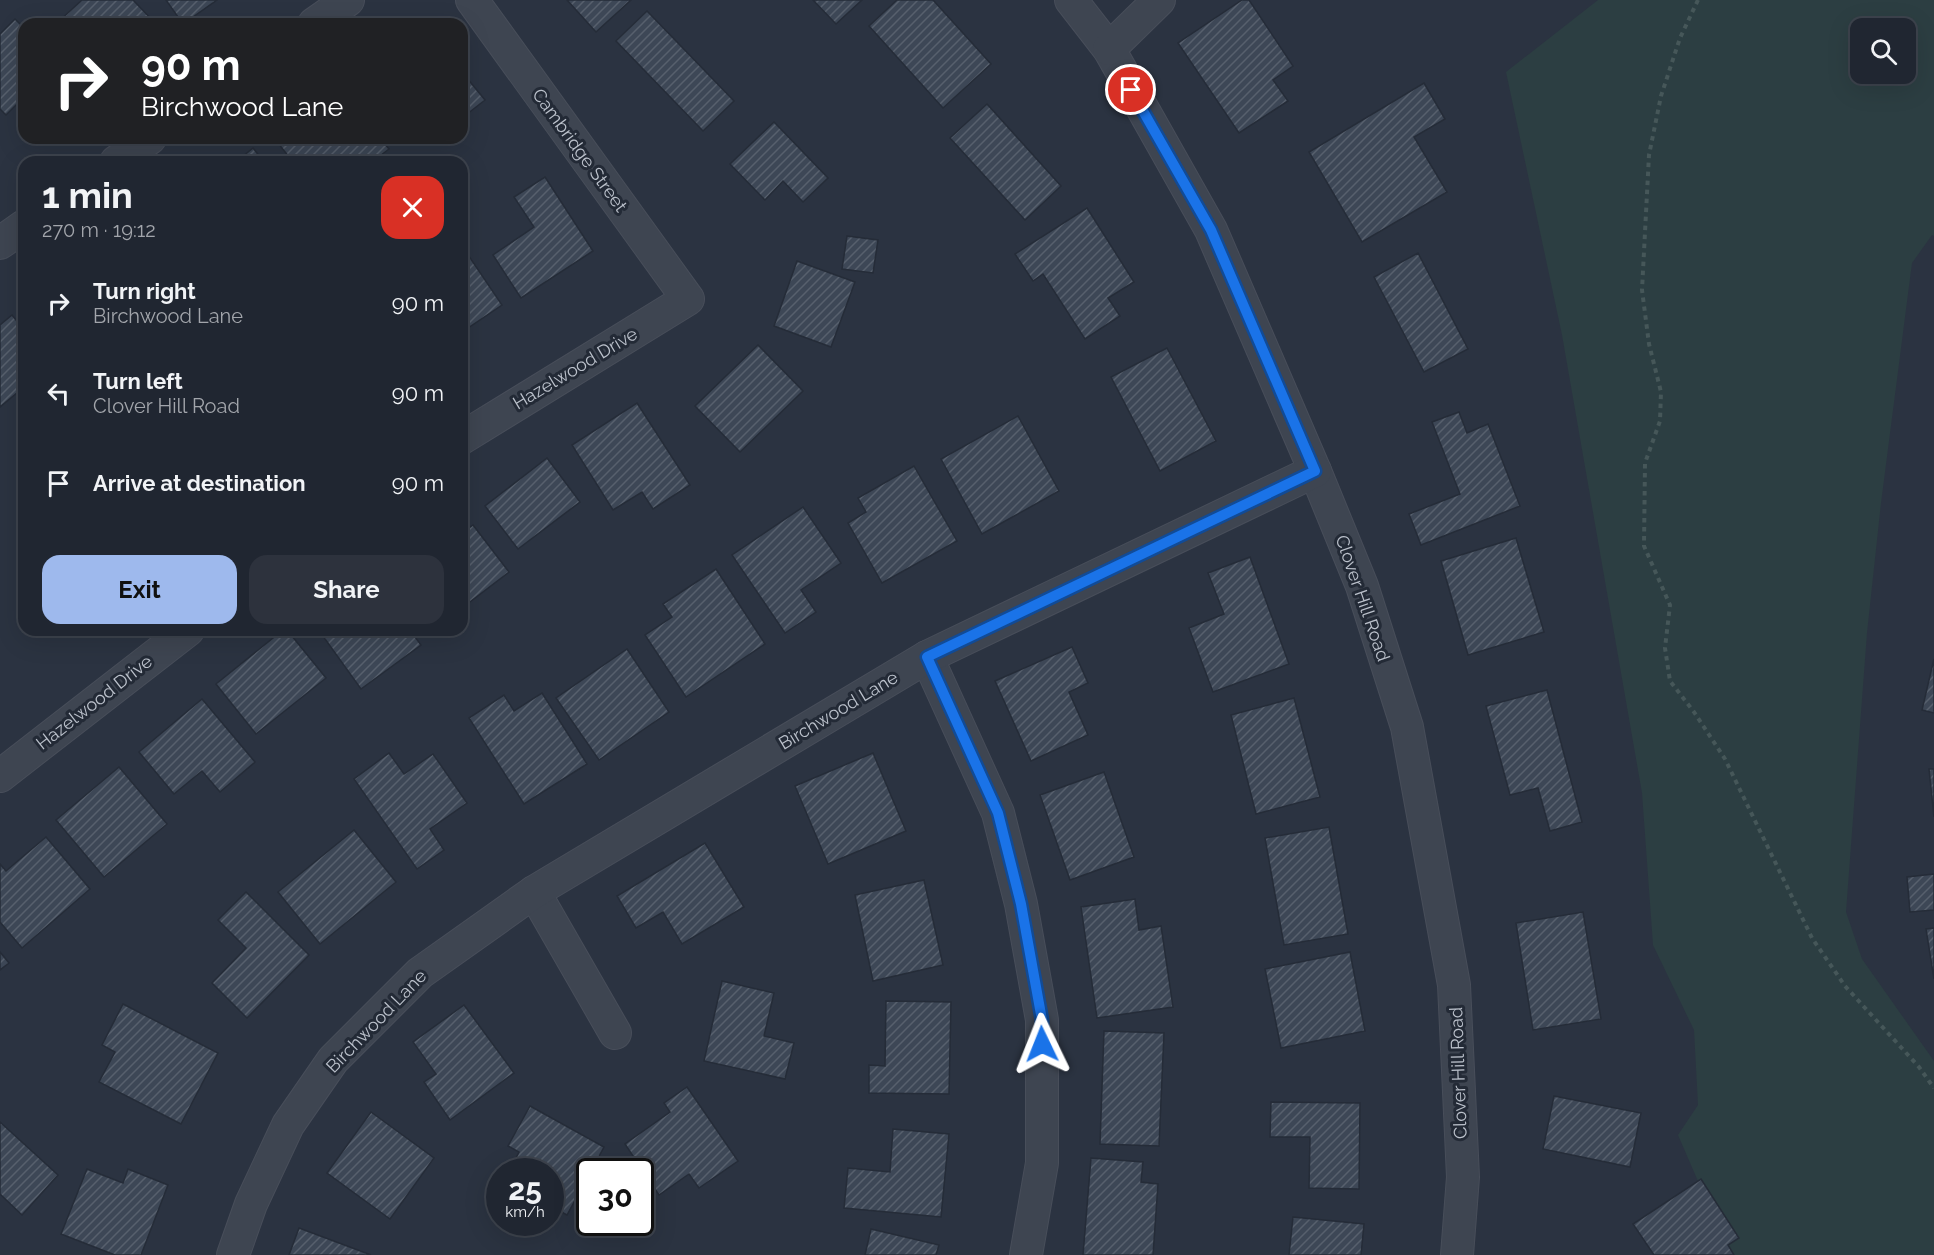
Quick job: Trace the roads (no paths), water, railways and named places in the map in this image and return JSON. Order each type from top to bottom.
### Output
[{"type":"street","points":[[322,18],[348,0]]},
{"type":"street","name":"Cambridge Street","points":[[472,0],[688,299]]},
{"type":"street","name":"Clover Hill Road","points":[[1071,0],[1109,50],[1211,230],[1362,586],[1407,727],[1454,985],[1463,1177],[1457,1255]]},
{"type":"street","points":[[1109,50],[1159,0]]},
{"type":"street","points":[[124,156],[142,144]]},
{"type":"street","points":[[0,243],[18,230]]},
{"type":"street","name":"Hazelwood Drive","points":[[468,434],[688,299]]},
{"type":"street","name":"Birchwood Lane","points":[[233,1255],[251,1204],[288,1125],[333,1060],[420,973],[534,892],[927,657],[1315,471]]},
{"type":"street","name":"Hazelwood Drive","points":[[0,776],[180,636]]},
{"type":"street","points":[[927,657],[998,813],[1021,904],[1042,1020],[1042,1163],[1026,1255]]},
{"type":"street","points":[[534,892],[615,1033]]}]
